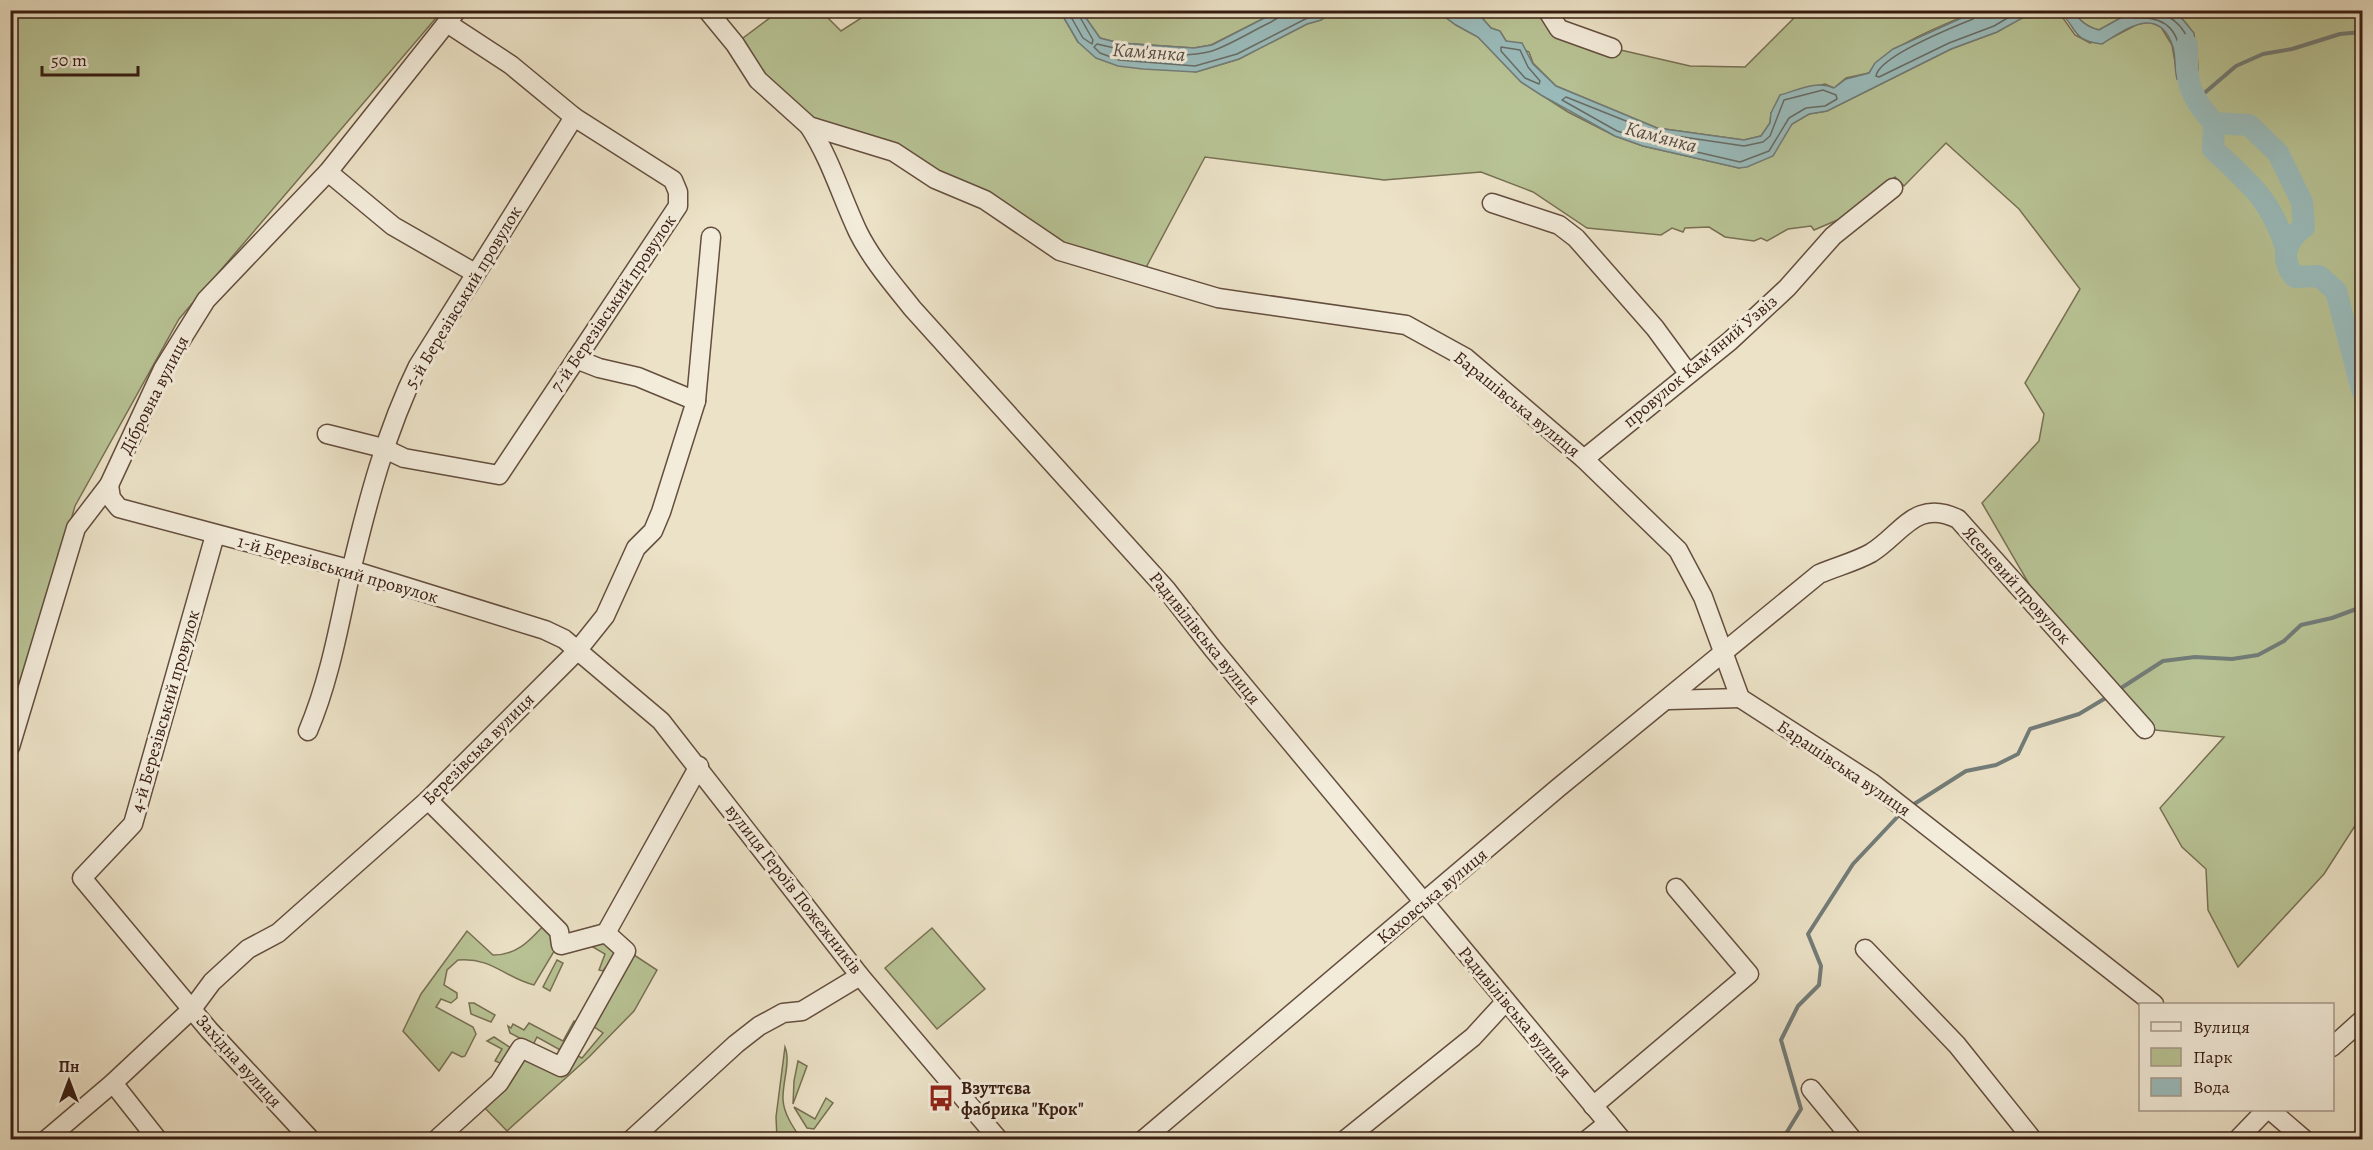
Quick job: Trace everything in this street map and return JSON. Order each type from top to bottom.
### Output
[{"type":"street","name":"Барашівська вулиця","points":[[706,10],[735,44],[758,80],[809,126],[894,153],[936,179],[985,200],[1060,251],[1218,298],[1406,325],[1466,358],[1584,459],[1678,550],[1703,597],[1740,698],[1872,783],[2151,1003]]},
{"type":"street","points":[[1547,10],[1559,29],[1612,48]]},
{"type":"street","name":"7-й Березівський провулок","points":[[327,434],[383,448],[404,458],[499,475],[678,206],[678,192],[673,180],[574,117],[452,17]]},
{"type":"street","name":"Дібровна вулиця","points":[[10,747],[76,528],[109,485],[163,369],[206,300],[328,172],[452,17]]},
{"type":"street","name":"5-й Березівський провулок","points":[[308,731],[326,685],[383,448],[401,400],[418,366],[574,117]]},
{"type":"street","name":"Радивілівська вулиця","points":[[809,126],[829,160],[859,233],[884,272],[912,308],[1166,589],[1213,649],[1622,1140]]},
{"type":"street","points":[[829,160],[838,146],[861,142]]},
{"type":"street","points":[[328,172],[393,226],[475,273]]},
{"type":"street","name":"провулок Камʼяний Узвіз","points":[[1584,459],[1730,341],[1787,288],[1833,236],[1893,188]]},
{"type":"street","points":[[1492,203],[1559,225],[1576,238],[1655,328],[1688,373]]},
{"type":"street","name":"Березівська вулиця","points":[[46,1140],[113,1083],[192,1009],[212,982],[248,949],[278,933],[428,800],[577,651],[605,616],[636,548],[653,531],[696,401],[711,237]]},
{"type":"street","points":[[576,359],[599,368],[638,377],[696,401]]},
{"type":"street","name":"1-й Березівський провулок","points":[[109,485],[111,498],[119,508],[352,570],[545,630],[564,639],[577,651]]},
{"type":"street","name":"Ясеневий провулок","points":[[1723,653],[1819,574],[1871,553],[1902,526],[1926,512],[1942,511],[1958,519],[2145,729]]},
{"type":"street","name":"4-й Березівський провулок","points":[[192,1009],[82,878],[133,824],[215,535]]},
{"type":"street","name":"вулиця Героїв Пожежників","points":[[577,651],[661,721],[699,766],[861,976],[999,1140]]},
{"type":"street","name":"Каховська вулиця","points":[[1143,1140],[1558,788],[1669,700],[1723,653]]},
{"type":"street","points":[[1669,700],[1740,698]]},
{"type":"street","points":[[428,800],[559,931],[561,945],[606,933],[699,766]]},
{"type":"street","points":[[1593,1106],[1749,974],[1676,888]]},
{"type":"street","points":[[436,1140],[499,1083],[521,1048],[561,1067],[626,951],[606,933]]},
{"type":"street","points":[[1865,949],[1957,1045],[2033,1140]]},
{"type":"street","points":[[631,1140],[736,1044],[759,1026],[783,1013],[802,1011],[861,976]]},
{"type":"street","points":[[1345,1140],[1473,1036],[1506,1001]]},
{"type":"street","name":"Західна вулиця","points":[[192,1009],[311,1140]]},
{"type":"street","points":[[2334,1045],[2362,1020]]},
{"type":"street","points":[[113,1083],[158,1140]]},
{"type":"street","points":[[1811,1089],[1853,1140]]},
{"type":"street","points":[[2237,1140],[2267,1111]]},
{"type":"street","points":[[2269,1111],[2305,1140]]},
{"type":"street","points":[[1587,1140],[1608,1123]]},
{"type":"green space","points":[[10,11],[442,11],[179,319],[75,506],[11,727]]},
{"type":"green space","points":[[779,11],[821,11],[841,31],[872,11],[1060,11],[1078,42],[1196,72],[1239,59],[1307,24],[1321,20],[1333,11],[1437,11],[1478,37],[1521,82],[1568,112],[1615,136],[1643,146],[1739,168],[1758,161],[1792,124],[1809,114],[1827,111],[1951,49],[1997,32],[2030,12],[2058,11],[2075,35],[2090,43],[2113,37],[2138,24],[2150,22],[2161,27],[2172,45],[2178,79],[2198,70],[2197,50],[2188,26],[2183,20],[2165,11],[2362,11],[2362,114],[2356,119],[2362,129],[2362,815],[2324,874],[2238,967],[2208,910],[2206,869],[2182,847],[2160,808],[2224,737],[2145,729],[2054,627],[1982,503],[2039,441],[2044,414],[2025,383],[2080,289],[2019,209],[1946,143],[1904,186],[1895,177],[1854,213],[1814,230],[1811,226],[1788,229],[1767,241],[1761,238],[1754,241],[1725,237],[1709,227],[1685,228],[1683,232],[1672,228],[1661,235],[1587,228],[1533,192],[1481,172],[1384,180],[1205,157],[1142,275],[1060,251],[985,200],[809,126],[735,44]]},
{"type":"green space","points":[[1081,11],[1278,11],[1211,45],[1194,48],[1119,43],[1100,38]]},
{"type":"green space","points":[[1476,11],[1515,13],[1547,11],[1559,29],[1612,48],[1690,66],[1745,67],[1801,11],[1977,11],[1902,45],[1877,63],[1869,73],[1846,78],[1834,88],[1825,84],[1798,90],[1771,113],[1770,123],[1761,136],[1744,140],[1657,128],[1556,86],[1533,63],[1529,52],[1506,41],[1500,31],[1491,28]]},
{"type":"green space","points":[[2075,11],[2133,11],[2099,30],[2084,24]]},
{"type":"green space","points":[[546,923],[556,948],[534,985],[489,965],[470,960],[458,960],[447,970],[444,985],[457,993],[457,998],[451,1003],[441,999],[436,1007],[473,1027],[476,1034],[465,1056],[462,1057],[452,1052],[439,1071],[403,1031],[421,994],[467,931],[493,955],[517,949]]},
{"type":"green space","points":[[932,928],[985,989],[937,1029],[885,968]]},
{"type":"green space","points":[[592,939],[608,944],[616,955],[609,968],[603,971],[599,970],[605,954],[581,940]]},
{"type":"green space","points":[[631,953],[657,970],[634,1011],[589,1057],[507,1131],[482,1105],[524,1057],[562,1073],[574,1054],[582,1058],[603,1033],[590,1024]]},
{"type":"green space","points":[[557,960],[563,963],[550,991],[543,987]]},
{"type":"green space","points":[[469,1003],[474,1003],[495,1015],[491,1022],[471,1014]]},
{"type":"green space","points":[[574,1021],[577,1023],[562,1051],[537,1037],[533,1045],[510,1033],[508,1026],[511,1028],[513,1024],[524,1030],[529,1023],[563,1041]]},
{"type":"green space","points":[[494,1037],[511,1048],[505,1065],[495,1061],[502,1049],[487,1041]]},
{"type":"green space","points":[[785,1047],[787,1059],[784,1105],[789,1120],[801,1139],[777,1139],[776,1117]]},
{"type":"green space","points":[[798,1061],[807,1066],[793,1104],[794,1081]]},
{"type":"green space","points":[[826,1098],[833,1103],[814,1129],[807,1128],[794,1107],[815,1119]]},
{"type":"water","points":[[1060,11],[1081,11],[1100,38],[1119,43],[1194,48],[1212,45],[1278,11],[1333,11],[1321,20],[1307,24],[1239,59],[1196,72],[1118,66],[1096,58],[1078,42]]},
{"type":"water","points":[[1437,11],[1476,11],[1491,28],[1500,31],[1506,41],[1522,43],[1533,64],[1556,86],[1657,128],[1744,140],[1761,136],[1770,123],[1771,113],[1780,95],[1814,85],[1834,88],[1846,79],[1869,73],[1875,63],[1893,49],[1977,11],[2035,11],[1997,32],[1951,49],[1827,111],[1809,114],[1792,124],[1773,156],[1739,168],[1643,146],[1615,136],[1521,82],[1478,37]]},
{"type":"water","points":[[2058,11],[2075,11],[2084,24],[2099,30],[2133,11],[2165,11],[2179,15],[2194,33],[2198,70],[2177,79],[2173,47],[2167,34],[2159,26],[2151,23],[2131,27],[2102,44],[2079,36]]},
{"type":"waterway","points":[[2195,101],[2236,66],[2263,54],[2292,49],[2340,34],[2362,32]]},
{"type":"waterway","name":"Кам'янка","points":[[2187,45],[2190,87],[2205,113],[2214,123],[2249,125],[2278,153],[2302,202],[2304,227],[2289,244],[2287,263],[2295,277],[2319,276],[2336,291],[2362,390]]},
{"type":"waterway","points":[[2214,123],[2213,149],[2248,182],[2266,204],[2286,248]]},
{"type":"waterway","points":[[2118,690],[2163,661],[2195,657],[2232,659],[2258,655],[2284,641],[2301,625],[2332,618],[2359,608],[2362,603]]},
{"type":"waterway","points":[[1911,806],[1966,771],[1996,765],[2018,754],[2030,729],[2079,714],[2109,696]]},
{"type":"waterway","points":[[1782,1140],[1801,1109],[1781,1040],[1798,1006],[1819,985],[1821,966],[1808,934],[1853,864],[1902,812]]},
{"type":"place","name":"Взуттєва фабрика \"Крок\"","points":[[941,1098]]}]
